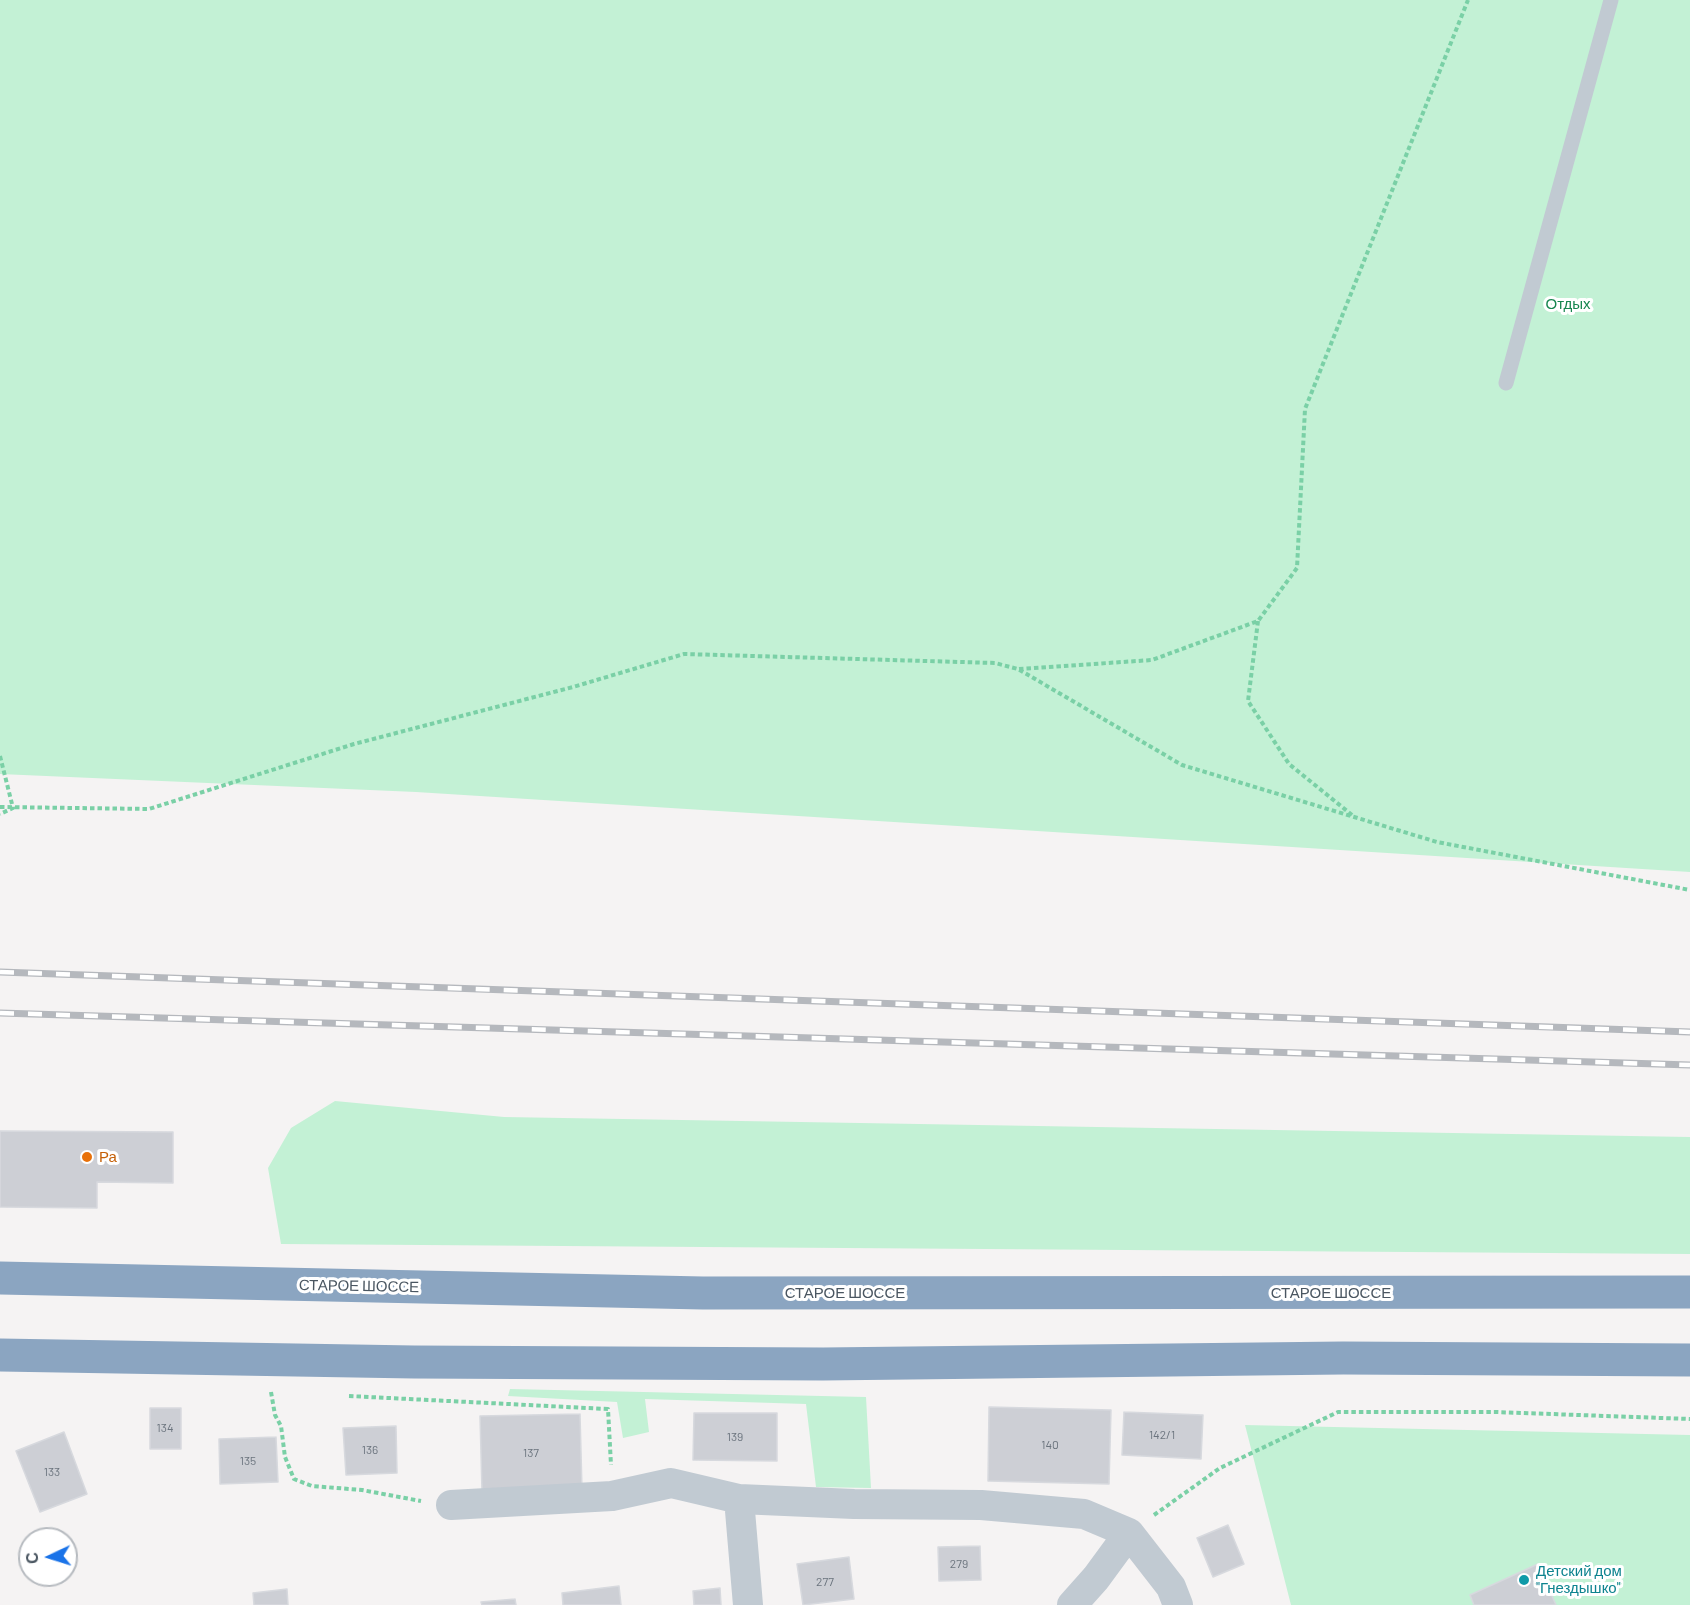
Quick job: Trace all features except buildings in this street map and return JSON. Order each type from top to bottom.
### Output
[{"type":"highway","name":"СТАРОЕ ШОССЕ","points":[[0,1278],[703,1293],[1690,1292]]},
{"type":"highway","points":[[0,1355],[414,1362],[811,1364],[1343,1358],[1690,1360]]},
{"type":"street","points":[[451,1505],[612,1496],[671,1483],[740,1499],[854,1504],[981,1505],[1084,1514],[1129,1533],[1171,1587],[1178,1605]]},
{"type":"street","points":[[740,1499],[748,1605]]},
{"type":"street","points":[[1072,1605],[1096,1578],[1129,1533]]},
{"type":"lane","points":[[1506,383],[1611,0]]},
{"type":"path","points":[[1355,817],[1289,764],[1248,701],[1258,621],[1297,568],[1305,409],[1468,0]]},
{"type":"path","points":[[1018,669],[1152,660],[1258,621]]},
{"type":"path","points":[[0,807],[149,809],[354,744],[573,687],[684,654],[995,663],[1018,669],[1182,765],[1437,842],[1690,890]]},
{"type":"path","points":[[0,756],[13,808]]},
{"type":"path","points":[[0,814],[13,808]]},
{"type":"path","points":[[270,1388],[275,1415],[281,1426],[285,1457],[294,1479],[312,1486],[363,1491],[451,1505]]},
{"type":"path","points":[[338,1394],[359,1398],[608,1409],[612,1496]]},
{"type":"path","points":[[1129,1533],[1220,1468],[1338,1412],[1494,1412],[1690,1419]]},
{"type":"green space","name":"Отдых","points":[[0,0],[1690,0],[1690,872],[416,792],[0,774]]},
{"type":"green space","points":[[335,1101],[504,1117],[1690,1137],[1690,1254],[281,1244],[268,1168],[291,1128]]},
{"type":"green space","points":[[510,1389],[866,1397],[871,1488],[816,1487],[806,1404],[645,1399],[649,1432],[623,1438],[617,1402],[508,1396]]},
{"type":"green space","points":[[1245,1425],[1690,1435],[1690,1605],[1291,1605]]},
{"type":"railway","points":[[0,972],[1690,1032]]},
{"type":"railway","points":[[0,1013],[1690,1065]]},
{"type":"place","name":"Ра","points":[[87,1157]]},
{"type":"place","name":"Детский дом \"Гнездышко\"","points":[[1524,1580]]}]
